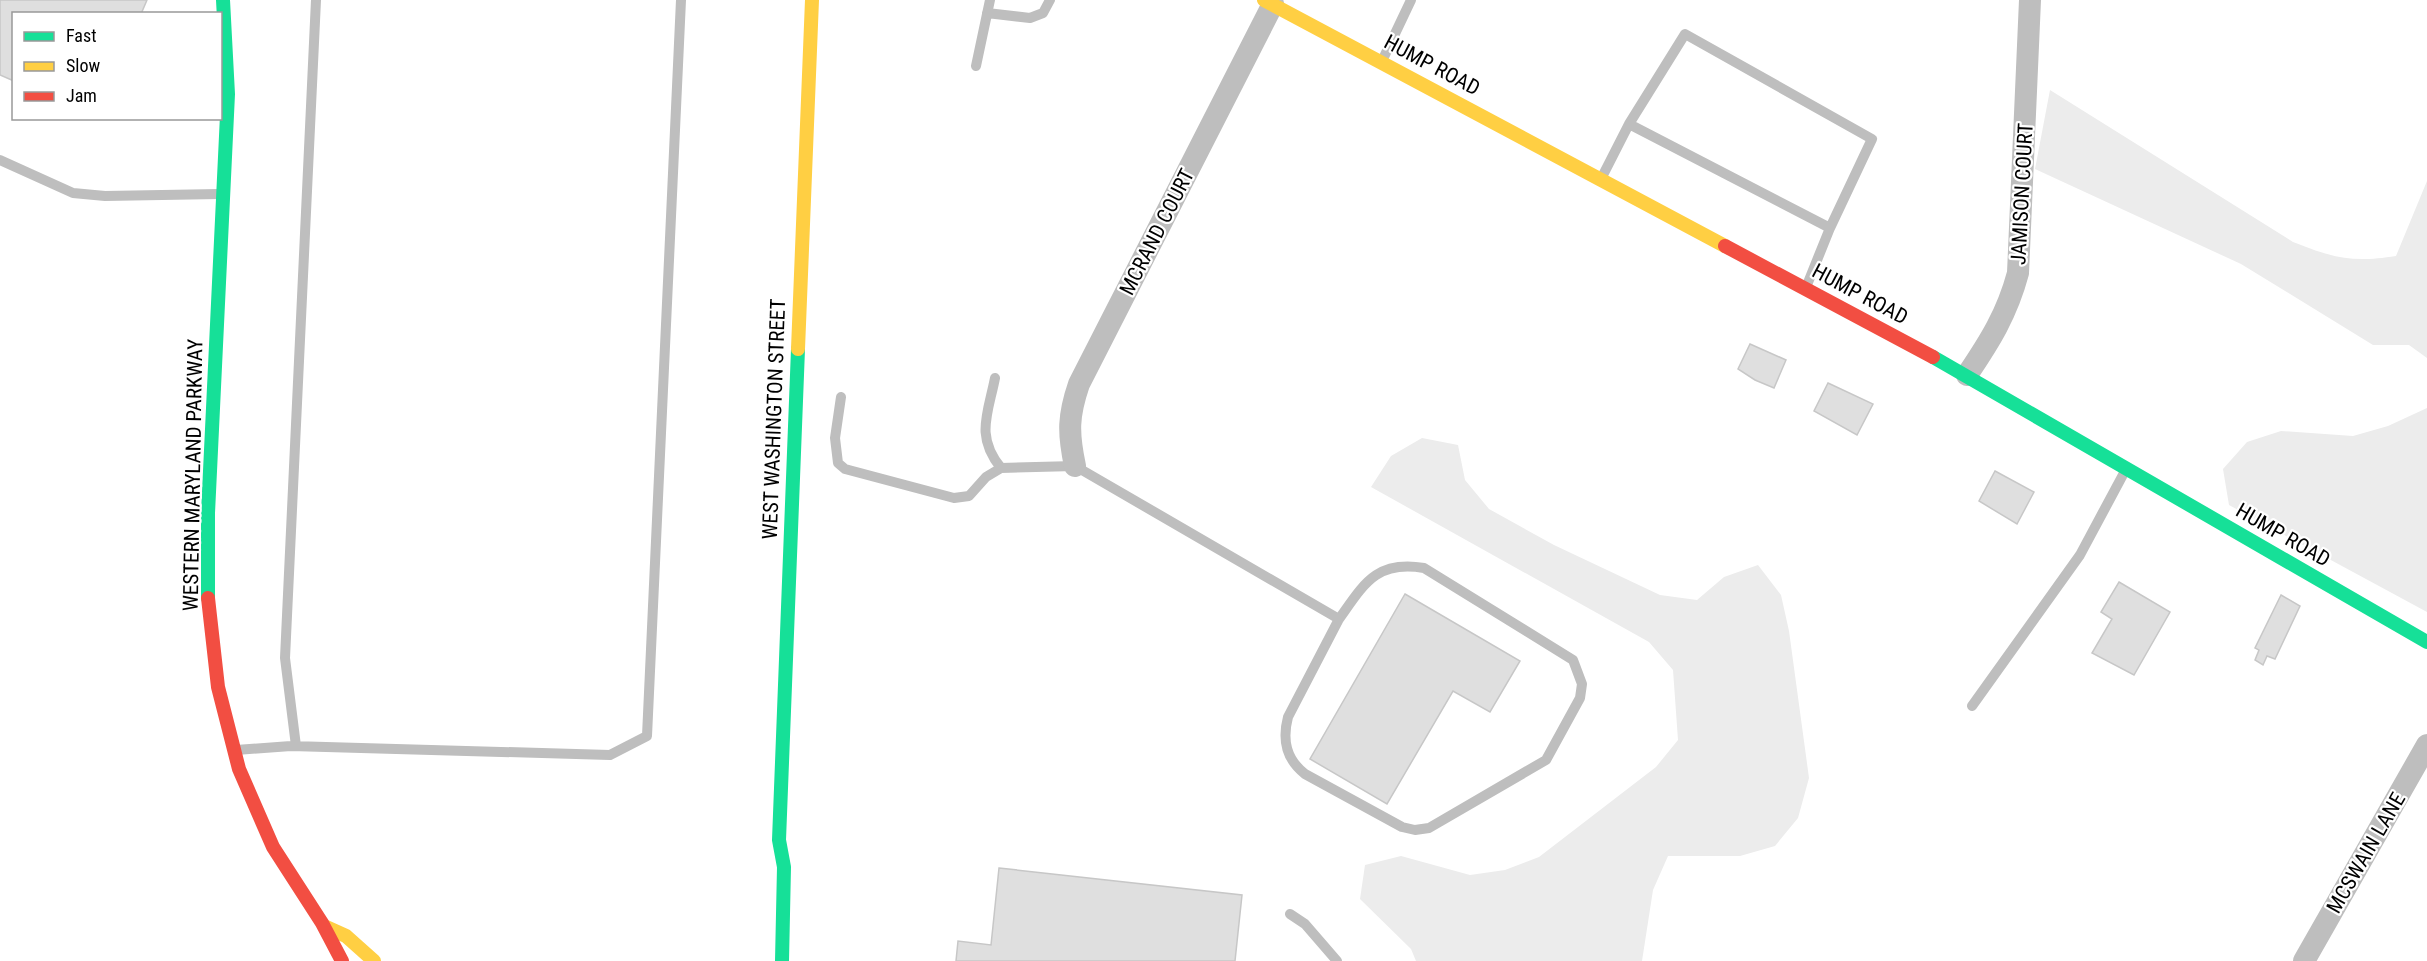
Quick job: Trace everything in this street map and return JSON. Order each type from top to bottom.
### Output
[{"type":"street","name":"WESTERN MARYLAND PARKWAY","points":[[223,0],[228,87],[208,601],[213,657],[233,750],[281,863],[299,893],[324,925],[335,954],[342,961]]},
{"type":"street","name":"WEST WASHINGTON STREET","points":[[782,961],[783,867],[779,840],[780,800],[812,0]]},
{"type":"street","name":"JAMISON COURT","points":[[1967,375],[1995,334],[2009,305],[2018,273],[2030,0]]},
{"type":"street","name":"HUMP ROAD","points":[[1269,2],[1967,375],[2427,642]]},
{"type":"street","name":"MCRAND COURT","points":[[1075,466],[1068,435],[1071,408],[1079,384],[1269,2]]},
{"type":"street","name":"MCSWAIN LANE","points":[[2304,961],[2427,745]]},
{"type":"street","name":"WEST WASHINGTON STREET","points":[[768,914],[772,867],[779,840]]},
{"type":"street","name":"WESTERN MARYLAND PARKWAY","points":[[324,925],[346,936],[374,961]]},
{"type":"lane","points":[[296,746],[285,658],[316,0]]},
{"type":"lane","points":[[233,750],[296,746],[610,755],[647,736],[681,0]]},
{"type":"lane","points":[[976,66],[990,0]]},
{"type":"lane","points":[[987,13],[1030,18],[1043,14],[1050,0]]},
{"type":"lane","points":[[1382,62],[1411,0]]},
{"type":"lane","points":[[1600,179],[1629,124],[1685,34],[1872,139],[1830,228],[1806,288]]},
{"type":"lane","points":[[1629,124],[1830,228]]},
{"type":"lane","points":[[0,160],[73,193],[105,196],[223,194]]},
{"type":"lane","points":[[995,378],[983,437],[993,458],[1001,468]]},
{"type":"lane","points":[[841,397],[835,438],[838,463],[845,469],[954,498],[969,496],[986,477],[1001,468],[1075,466],[1339,619]]},
{"type":"lane","points":[[1972,706],[2080,555],[2126,468]]},
{"type":"lane","points":[[1406,565],[1424,568],[1573,660],[1580,672],[1580,698],[1546,760],[1429,828],[1414,830],[1402,827],[1305,774],[1295,766],[1286,750],[1284,733],[1288,717],[1339,619],[1365,582],[1384,569],[1406,565]]},
{"type":"lane","points":[[1290,914],[1305,924],[1336,961]]},
{"type":"shaded area","points":[[2050,90],[2293,242],[2343,258],[2367,259],[2396,256],[2427,181],[2427,358],[2409,345],[2373,345],[2241,264],[2035,169]]},
{"type":"shaded area","points":[[2427,408],[2427,612],[2229,505],[2223,469],[2247,442],[2281,431],[2353,436],[2388,426]]},
{"type":"shaded area","points":[[1422,438],[1458,445],[1465,480],[1489,509],[1554,545],[1660,595],[1697,600],[1724,577],[1758,565],[1781,595],[1789,631],[1809,778],[1798,818],[1775,846],[1740,856],[1668,856],[1653,890],[1642,961],[1416,961],[1411,949],[1360,899],[1365,865],[1401,856],[1470,875],[1505,870],[1539,857],[1656,767],[1678,740],[1673,670],[1649,642],[1371,487],[1391,456]]},
{"type":"building","points":[[0,0],[147,0],[142,12],[12,12],[12,80],[0,75]]},
{"type":"building","points":[[1750,344],[1786,360],[1774,388],[1738,369]]},
{"type":"building","points":[[1828,383],[1873,404],[1857,435],[1814,411]]},
{"type":"building","points":[[1995,471],[2034,492],[2017,524],[1979,501]]},
{"type":"building","points":[[2119,582],[2170,612],[2134,675],[2092,653],[2112,619],[2101,612]]},
{"type":"building","points":[[1405,594],[1520,661],[1490,712],[1453,691],[1387,804],[1310,759]]},
{"type":"building","points":[[2281,595],[2300,606],[2275,659],[2267,656],[2263,665],[2255,660],[2259,650],[2255,648]]},
{"type":"building","points":[[999,868],[1242,895],[1235,961],[956,961],[958,941],[991,945]]},
{"type":"traffic: fast","points":[[208,598],[208,513],[228,94],[223,0]]},
{"type":"traffic: fast","points":[[782,961],[784,867],[779,840],[798,349]]},
{"type":"traffic: fast","points":[[1933,357],[2427,642]]},
{"type":"traffic: slow","points":[[798,349],[812,0]]},
{"type":"traffic: slow","points":[[1264,0],[1725,246]]},
{"type":"traffic: slow","points":[[326,927],[346,936],[374,961]]},
{"type":"traffic: jam","points":[[1725,246],[1933,357]]},
{"type":"traffic: jam","points":[[208,598],[218,687],[239,769],[273,847],[322,923],[342,961]]}]
